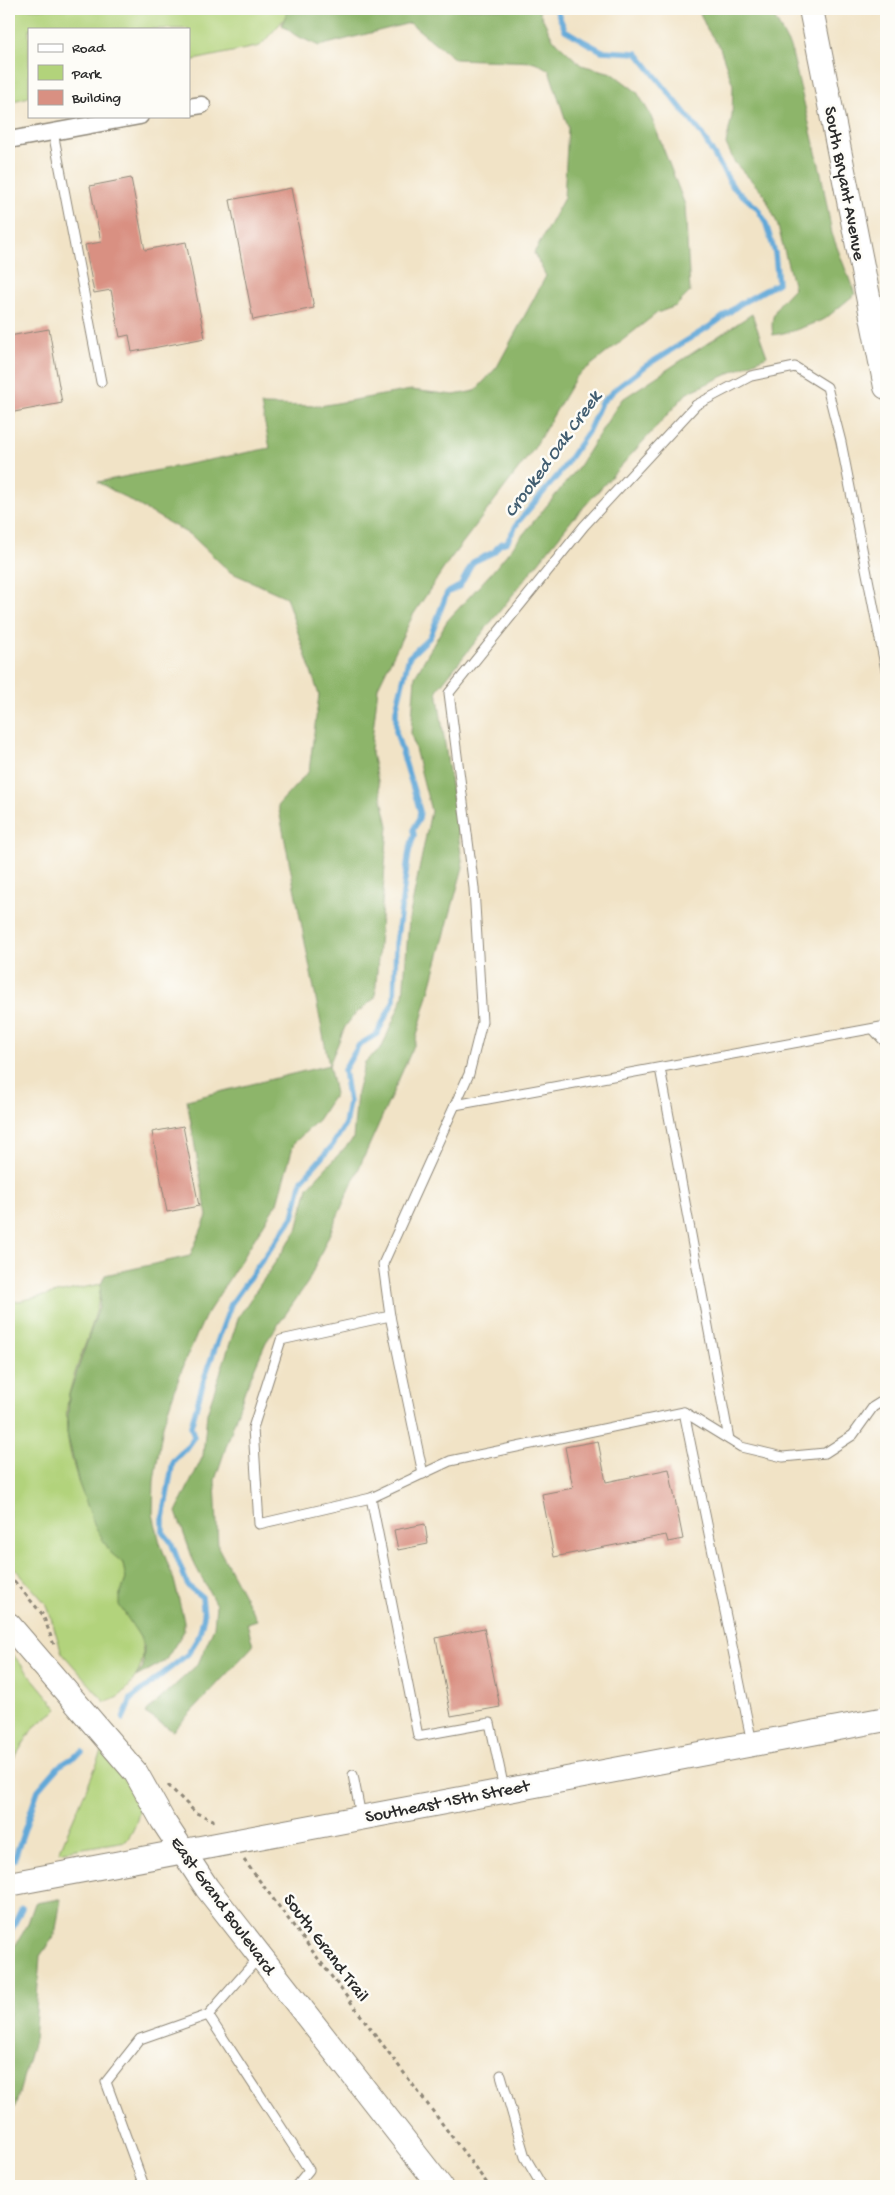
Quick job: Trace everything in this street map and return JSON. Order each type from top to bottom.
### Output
[{"type":"street","name":"South Bryant Avenue","points":[[811,9],[886,387]]},
{"type":"street","points":[[9,140],[129,118]]},
{"type":"street","name":"East Grand Boulevard","points":[[9,1625],[136,1773],[207,1888],[440,2186]]},
{"type":"street","name":"Southeast 15th Street","points":[[9,1884],[504,1789],[886,1719]]},
{"type":"lane","points":[[53,132],[101,382]]},
{"type":"lane","points":[[423,1474],[390,1316],[383,1264],[470,1074],[482,1022],[474,888],[449,693],[584,526],[696,405],[751,376],[795,367],[827,387],[841,442],[886,670]]},
{"type":"lane","points":[[455,1105],[886,1026]]},
{"type":"lane","points":[[873,1029],[886,1043]]},
{"type":"lane","points":[[660,1068],[729,1440]]},
{"type":"lane","points":[[390,1316],[281,1340],[253,1428],[259,1524],[371,1498],[450,1461],[684,1412],[741,1447],[783,1457],[825,1453],[853,1435],[874,1407],[886,1399]]},
{"type":"lane","points":[[684,1412],[752,1743]]},
{"type":"lane","points":[[371,1498],[418,1736],[490,1723],[504,1789]]},
{"type":"lane","points":[[353,1775],[361,1816]]},
{"type":"lane","points":[[144,2186],[106,2082],[140,2039],[208,2015],[260,1955]]},
{"type":"lane","points":[[208,2015],[309,2170],[296,2186]]},
{"type":"lane","points":[[501,2076],[525,2157],[542,2186]]},
{"type":"path","points":[[9,1575],[43,1615],[56,1652]]},
{"type":"path","name":"South Grand Trail","points":[[163,1779],[196,1814],[212,1820],[214,1827],[244,1859],[489,2186]]},
{"type":"green space","points":[[9,9],[288,9],[285,18],[260,46],[190,61],[190,28],[28,28],[28,97],[9,102]]},
{"type":"green space","points":[[288,9],[538,9],[553,39],[581,65],[612,73],[637,92],[650,114],[685,205],[690,292],[676,306],[657,313],[576,377],[533,450],[448,562],[413,615],[378,687],[371,749],[388,826],[375,998],[354,1015],[345,1027],[329,1065],[278,805],[309,771],[319,695],[286,597],[230,572],[192,536],[98,482],[270,448],[261,405],[320,406],[411,390],[454,395],[475,391],[497,367],[546,276],[534,253],[564,198],[568,127],[549,70],[535,62],[455,59],[410,23],[319,46],[295,35],[282,25]]},
{"type":"green space","points":[[698,9],[763,9],[776,20],[791,49],[821,173],[832,234],[855,294],[825,319],[793,331],[773,335],[772,320],[776,309],[794,288],[777,223],[764,194],[735,163],[726,144],[732,116],[733,85],[720,48],[707,29]]},
{"type":"green space","points":[[752,314],[767,356],[687,393],[572,520],[437,690],[463,867],[415,1043],[308,1282],[266,1342],[245,1390],[215,1480],[218,1547],[257,1620],[247,1623],[253,1646],[173,1731],[145,1713],[198,1664],[214,1627],[216,1605],[195,1565],[176,1512],[203,1456],[207,1413],[239,1316],[297,1230],[308,1187],[353,1139],[357,1093],[365,1062],[382,1047],[403,997],[409,919],[431,811],[411,733],[415,676],[447,621],[492,572],[577,469],[621,400]]},
{"type":"green space","points":[[329,1065],[335,1094],[318,1120],[294,1143],[277,1203],[205,1317],[184,1363],[163,1425],[154,1481],[153,1514],[160,1543],[174,1580],[184,1621],[184,1631],[165,1661],[136,1677],[143,1667],[144,1647],[140,1637],[119,1605],[119,1597],[126,1579],[123,1563],[111,1553],[96,1529],[79,1484],[67,1433],[69,1395],[99,1307],[101,1284],[105,1275],[190,1256],[207,1216],[187,1100]]},
{"type":"green space","points":[[101,1284],[96,1313],[69,1394],[66,1421],[67,1435],[77,1476],[100,1535],[110,1550],[123,1563],[126,1579],[119,1597],[136,1629],[143,1649],[139,1670],[129,1686],[117,1697],[105,1702],[62,1653],[47,1605],[9,1562],[9,1303]]},
{"type":"green space","points":[[9,1650],[58,1709],[33,1728],[9,1767]]},
{"type":"green space","points":[[102,1752],[121,1769],[136,1790],[139,1810],[136,1824],[126,1841],[59,1852]]},
{"type":"green space","points":[[61,1899],[55,1935],[40,1956],[34,2040],[16,2104],[9,2117],[9,1956],[27,1926],[35,1903]]},
{"type":"building","points":[[131,178],[145,250],[186,242],[205,338],[132,352],[129,335],[120,337],[111,290],[94,293],[85,245],[101,242],[90,186]]},
{"type":"building","points":[[291,188],[314,308],[253,320],[230,200]]},
{"type":"building","points":[[49,329],[62,403],[9,413],[9,336]]},
{"type":"building","points":[[183,1126],[199,1206],[167,1212],[152,1132]]},
{"type":"building","points":[[598,1441],[606,1482],[669,1469],[683,1539],[668,1542],[666,1535],[554,1557],[542,1494],[573,1488],[565,1447]]},
{"type":"building","points":[[425,1524],[428,1544],[398,1550],[394,1530]]},
{"type":"building","points":[[484,1628],[500,1707],[451,1716],[436,1638]]},
{"type":"waterway","name":"Crooked Oak Creek","points":[[123,1719],[131,1699],[188,1654],[199,1636],[204,1616],[202,1597],[188,1586],[171,1542],[163,1532],[163,1518],[173,1461],[194,1437],[191,1426],[205,1376],[231,1304],[293,1217],[302,1180],[332,1146],[345,1125],[349,1102],[344,1070],[359,1045],[377,1034],[394,1000],[396,944],[409,851],[414,835],[413,830],[419,819],[420,811],[396,732],[396,710],[409,657],[430,637],[447,593],[460,586],[473,562],[494,552],[500,544],[507,542],[518,522],[559,474],[588,432],[601,403],[647,365],[715,323],[740,304],[778,283],[775,253],[765,221],[757,208],[733,187],[701,133],[637,53],[602,51],[585,42],[565,30],[556,9]]},
{"type":"waterway","name":"Crooked Oak Creek","points":[[14,1860],[38,1790],[59,1766],[82,1752]]},
{"type":"waterway","name":"Crooked Oak Creek","points":[[9,1935],[22,1908]]}]
